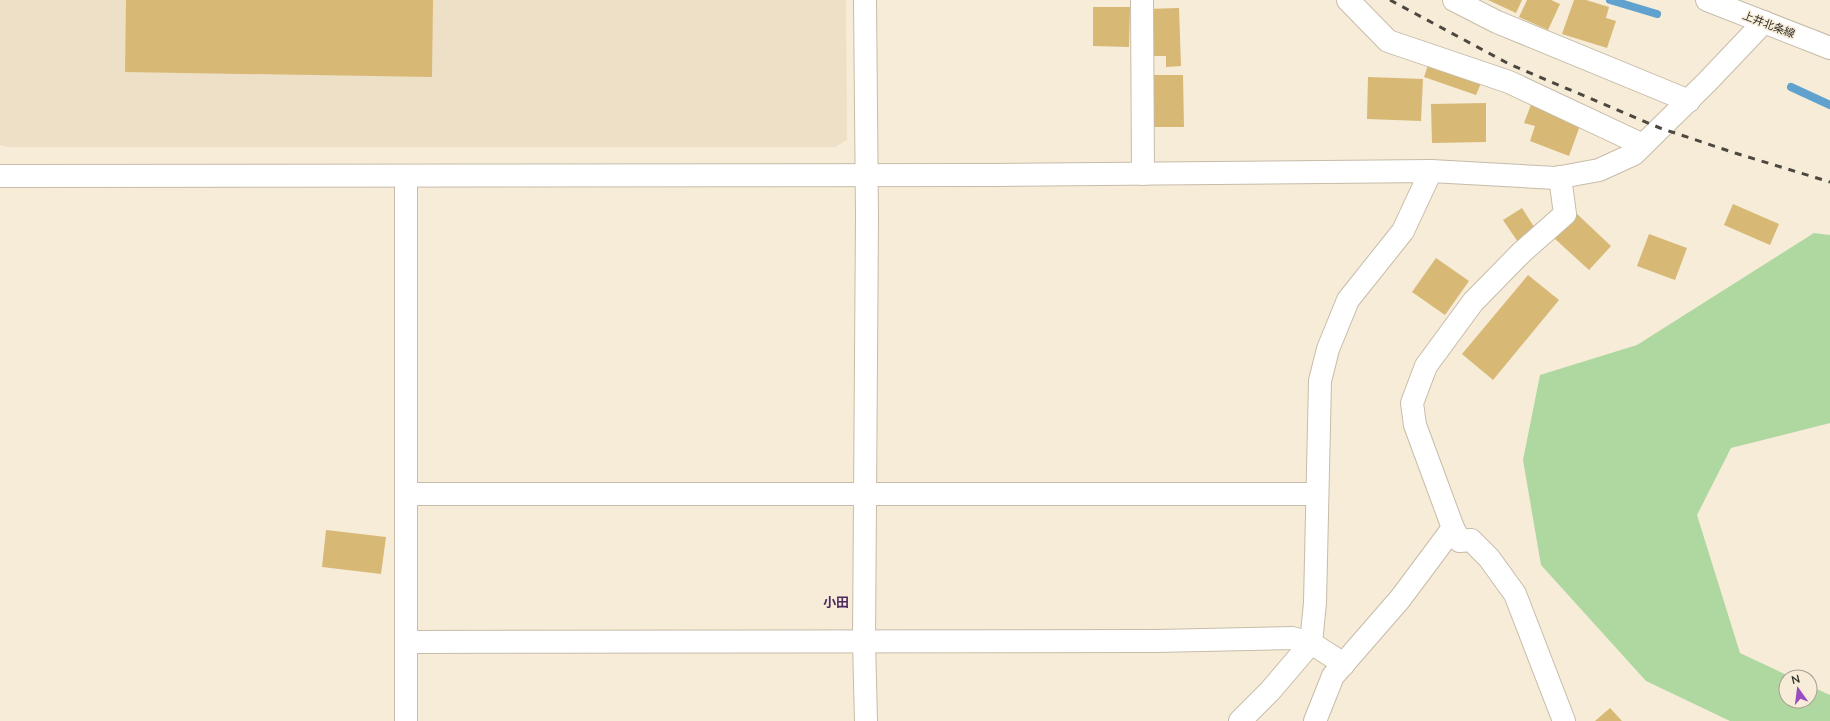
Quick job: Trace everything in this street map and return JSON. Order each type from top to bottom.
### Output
[{"type":"street","points":[[866,0],[867,175],[864,642],[866,721]]},
{"type":"street","points":[[1142,0],[1143,174]]},
{"type":"street","points":[[1348,0],[1388,41],[1509,82],[1643,146]]},
{"type":"street","points":[[1454,0],[1497,22],[1689,100]]},
{"type":"street","name":"上井北条線","points":[[1708,0],[1830,48]]},
{"type":"street","points":[[0,176],[867,175],[1431,171],[1560,177],[1599,170],[1634,154],[1689,100],[1764,22]]},
{"type":"street","points":[[1240,721],[1270,691],[1311,644],[1315,603],[1320,381],[1328,349],[1348,300],[1403,232],[1431,171]]},
{"type":"street","points":[[406,176],[406,721]]},
{"type":"street","points":[[1560,177],[1565,214],[1521,253],[1473,302],[1426,366],[1412,403],[1415,425],[1453,528],[1460,541],[1471,540],[1489,558],[1515,594],[1564,721]]},
{"type":"street","points":[[406,494],[1317,494]]},
{"type":"street","points":[[1315,721],[1333,676],[1400,598],[1453,528]]},
{"type":"street","points":[[406,642],[1149,641],[1292,638],[1311,644],[1344,664]]},
{"type":"shaded area","points":[[0,0],[846,0],[847,140],[835,147],[9,147],[0,145]]},
{"type":"green space","points":[[1814,233],[1830,235],[1830,423],[1731,448],[1697,515],[1740,653],[1778,671],[1778,709],[1818,709],[1818,690],[1830,695],[1830,721],[1730,721],[1646,681],[1541,565],[1523,460],[1540,375],[1637,345]]},
{"type":"building","points":[[126,0],[433,0],[432,77],[125,72]]},
{"type":"building","points":[[1488,0],[1522,0],[1516,13]]},
{"type":"building","points":[[1527,0],[1551,0],[1560,4],[1548,30],[1519,17]]},
{"type":"building","points":[[1574,0],[1586,0],[1609,7],[1606,18],[1616,21],[1607,48],[1562,34]]},
{"type":"building","points":[[1093,7],[1130,7],[1129,47],[1093,46]]},
{"type":"building","points":[[1179,8],[1181,66],[1166,67],[1166,56],[1148,56],[1146,9]]},
{"type":"building","points":[[1429,62],[1482,81],[1476,95],[1424,77]]},
{"type":"building","points":[[1150,75],[1183,75],[1184,127],[1150,127]]},
{"type":"building","points":[[1368,77],[1423,79],[1421,121],[1367,119]]},
{"type":"building","points":[[1532,102],[1582,120],[1569,156],[1530,141],[1535,126],[1524,123]]},
{"type":"building","points":[[1486,103],[1486,142],[1432,143],[1431,104]]},
{"type":"building","points":[[1733,204],[1779,224],[1770,245],[1724,225]]},
{"type":"building","points":[[1522,208],[1538,233],[1520,245],[1503,220]]},
{"type":"building","points":[[1576,213],[1611,246],[1589,270],[1554,238]]},
{"type":"building","points":[[1649,234],[1687,248],[1675,280],[1637,266]]},
{"type":"building","points":[[1436,258],[1469,281],[1445,315],[1412,292]]},
{"type":"building","points":[[1528,275],[1559,300],[1493,380],[1462,354]]},
{"type":"building","points":[[326,530],[386,537],[381,574],[322,567]]},
{"type":"building","points":[[1610,708],[1622,721],[1595,721]]},
{"type":"waterway","points":[[1610,0],[1657,14]]},
{"type":"waterway","points":[[1791,87],[1830,105]]},
{"type":"railway","points":[[1390,0],[1509,64],[1660,128],[1830,182]]},
{"type":"district","name":"小田","points":[[836,602]]}]
